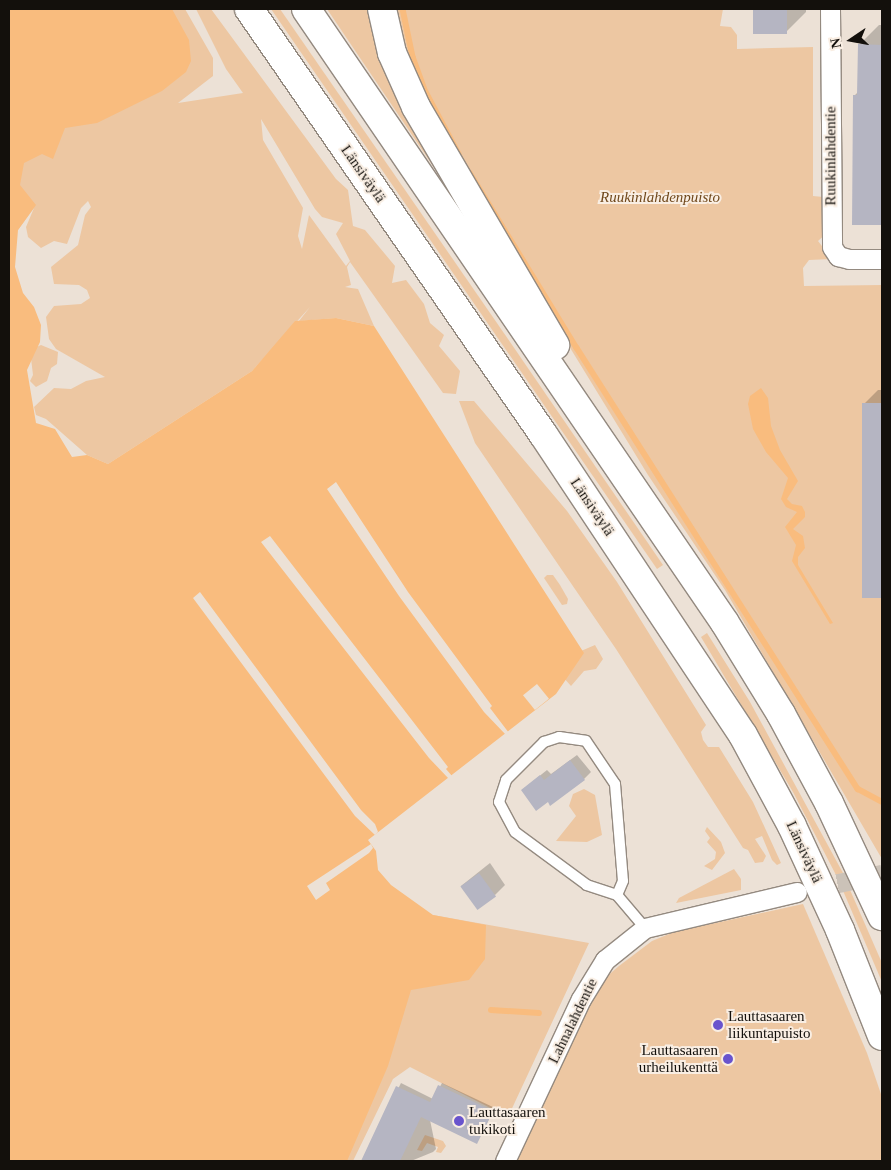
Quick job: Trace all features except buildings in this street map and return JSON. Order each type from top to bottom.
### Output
[{"type":"highway","name":"Länsiväylä","points":[[249,9],[543,434],[743,735],[792,826],[840,930],[882,1036]]},
{"type":"highway","points":[[306,9],[611,452],[725,623],[781,714],[829,803],[882,916]]},
{"type":"highway","points":[[382,9],[392,53],[416,107],[533,303],[611,452]]},
{"type":"street","name":"Ruukinlahdentie","points":[[830,9],[832,247],[838,256],[848,259],[882,259]]},
{"type":"street","name":"Lahnalahdentie","points":[[504,1161],[581,999],[605,960],[645,928],[797,892]]},
{"type":"lane","points":[[616,895],[623,881],[615,784],[586,741],[565,737],[544,742],[506,780],[498,802],[516,834],[587,885],[616,895],[645,928]]},
{"type":"green space","points":[[162,9],[185,9],[213,58],[213,76],[178,103],[243,93],[226,69],[196,9],[211,9],[336,179],[348,190],[353,226],[365,230],[395,266],[392,283],[406,280],[424,304],[430,323],[444,335],[439,346],[460,371],[456,394],[443,393],[350,262],[347,267],[351,285],[345,287],[358,289],[374,326],[336,318],[299,321],[310,307],[252,371],[108,464],[87,455],[46,419],[36,415],[34,407],[54,388],[71,389],[86,381],[105,377],[56,349],[49,339],[46,317],[54,306],[81,304],[90,298],[87,290],[79,285],[54,284],[51,267],[78,245],[85,215],[91,207],[88,201],[81,208],[67,244],[54,241],[41,248],[28,237],[26,227],[34,208],[18,230],[9,153]],"holes":[[[261,119],[315,209],[322,217],[343,223],[336,234],[350,261],[346,266],[309,215],[302,249],[298,236],[303,208],[263,140]]]},
{"type":"green space","points":[[271,9],[280,9],[663,565],[657,569]]},
{"type":"green space","points":[[327,9],[372,9],[443,176],[439,175]]},
{"type":"green space","name":"Ruukinlahdenpuisto","points":[[392,9],[723,9],[720,26],[731,27],[737,35],[737,49],[813,47],[813,196],[823,197],[829,231],[818,241],[832,259],[809,260],[803,268],[804,286],[882,285],[882,859],[725,590],[648,475],[485,209],[405,64]]},
{"type":"green space","points":[[41,345],[58,352],[57,364],[51,368],[47,381],[36,387],[30,381],[33,375],[30,350]]},
{"type":"green space","points":[[459,401],[474,401],[567,511],[617,582],[706,725],[701,732],[703,740],[708,747],[719,747],[753,802],[781,863],[777,865],[772,860],[762,836],[755,839],[766,856],[763,862],[755,863],[748,850],[743,848],[616,649],[475,443]]},
{"type":"green space","points":[[547,575],[553,575],[560,585],[568,599],[567,604],[562,605],[544,578]]},
{"type":"green space","points":[[707,633],[750,702],[843,873],[836,875],[793,792],[701,637]]},
{"type":"green space","points":[[595,645],[603,659],[596,669],[584,671],[571,686],[563,677],[581,651]]},
{"type":"green space","points":[[584,789],[595,795],[602,835],[587,842],[556,841],[576,816],[569,806],[573,794]]},
{"type":"green space","points":[[707,827],[721,842],[725,853],[712,870],[704,866],[715,859],[716,852],[707,842],[710,838],[705,831]]},
{"type":"green space","points":[[734,869],[741,879],[741,890],[676,903],[679,898]]},
{"type":"green space","points":[[847,883],[882,963],[882,982],[841,886]]},
{"type":"green space","name":"Lauttasaaren liikuntapuisto","points":[[803,904],[867,1053],[882,1097],[882,1161],[515,1161],[605,978],[652,941],[674,932]]},
{"type":"green space","points":[[433,915],[589,943],[508,1117],[410,1067],[393,1079],[353,1161],[224,1161]]},
{"type":"green space","points":[[425,1135],[443,1141],[446,1146],[441,1153],[436,1152],[438,1147],[427,1143],[422,1151],[417,1150]]},
{"type":"shaded area","points":[[9,9],[172,9],[189,40],[191,61],[186,72],[162,91],[97,123],[65,128],[53,159],[42,154],[24,163],[20,185],[36,205],[18,230],[15,267],[23,293],[34,307],[41,325],[40,342],[27,370],[36,423],[55,429],[72,457],[87,455],[108,464],[252,371],[295,321],[336,318],[374,326],[584,653],[556,694],[368,840],[376,851],[378,870],[391,885],[433,915],[486,925],[485,959],[469,980],[411,990],[388,1066],[347,1161],[9,1161]]},
{"type":"shaded area","points":[[761,388],[768,398],[771,426],[780,450],[798,481],[787,499],[792,504],[802,506],[805,512],[805,517],[793,529],[803,536],[805,548],[798,557],[798,565],[833,623],[830,624],[792,561],[796,545],[785,527],[797,512],[786,507],[781,499],[788,478],[766,452],[753,429],[748,404],[750,396]]},
{"type":"pier","points":[[336,482],[408,592],[492,706],[490,708],[509,733],[506,735],[484,712],[399,596],[327,489]]},
{"type":"pier","points":[[270,536],[448,767],[446,769],[452,776],[449,779],[429,758],[261,542]]},
{"type":"pier","points":[[200,592],[361,810],[375,824],[378,832],[375,835],[355,816],[193,598]]},
{"type":"pier","points":[[537,684],[549,699],[535,710],[523,695]]},
{"type":"pier","points":[[371,844],[373,848],[369,853],[326,883],[330,890],[316,900],[307,886]]},
{"type":"waterway","points":[[403,9],[413,57],[426,92],[459,154]]},
{"type":"waterway","points":[[470,173],[577,348],[858,789],[882,802]]},
{"type":"waterway","points":[[491,1010],[539,1013]]},
{"type":"tunnel","points":[[810,889],[882,874]]},
{"type":"place","name":"Lauttasaaren liikuntapuisto","points":[[718,1025]]},
{"type":"place","name":"Lauttasaaren urheilukenttä","points":[[728,1059]]},
{"type":"place","name":"Lauttasaaren tukikoti","points":[[459,1121]]}]
